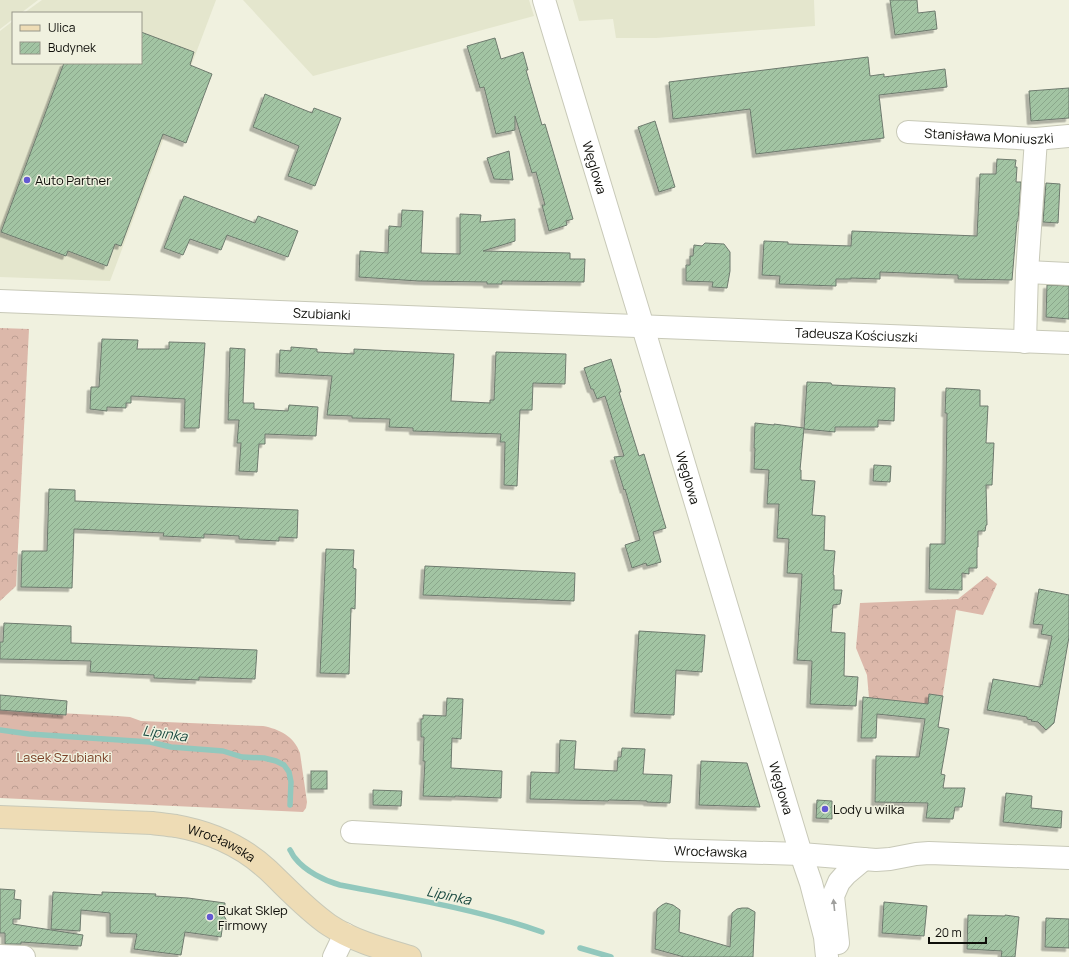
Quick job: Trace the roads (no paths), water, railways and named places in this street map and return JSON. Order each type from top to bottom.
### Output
[{"type":"street","name":"Węglowa","points":[[544,0],[811,883],[825,937],[827,957]]},
{"type":"street","name":"Stanisława Moniuszki","points":[[908,132],[1036,139],[1069,136]]},
{"type":"street","points":[[1025,342],[1027,272],[1036,139]]},
{"type":"street","points":[[1027,272],[1069,274]]},
{"type":"street","name":"Szubianki","points":[[0,301],[643,327]]},
{"type":"street","name":"Tadeusza Kościuszki","points":[[643,327],[1069,344]]},
{"type":"street","name":"Wrocławska","points":[[0,817],[152,823],[177,826],[201,832],[226,841],[249,854],[267,869],[310,911],[330,926],[371,945],[410,957]]},
{"type":"street","name":"Wrocławska","points":[[352,832],[667,850],[801,854],[864,859],[890,859],[929,853],[1069,858]]},
{"type":"street","points":[[836,957],[839,946],[833,896],[839,882],[864,859]]},
{"type":"street","points":[[334,957],[346,934]]},
{"type":"street","points":[[0,956],[24,957]]},
{"type":"waterway","name":"Lipinka","points":[[0,730],[29,734],[150,742],[171,747],[223,751],[242,757],[264,758],[276,761],[284,765],[289,772],[291,782],[290,805]]},
{"type":"waterway","name":"Lipinka","points":[[290,850],[294,857],[304,867],[316,875],[340,885],[467,910],[542,932]]},
{"type":"waterway","name":"Lipinka","points":[[580,948],[611,957]]},
{"type":"place","name":"Auto Partner","points":[[27,180]]},
{"type":"place","name":"Lody u wilka","points":[[825,809]]},
{"type":"place","name":"Bukat Sklep Firmowy","points":[[210,917]]},
{"type":"park label","name":"Lasek Szubianki","points":[[64,757]]}]
